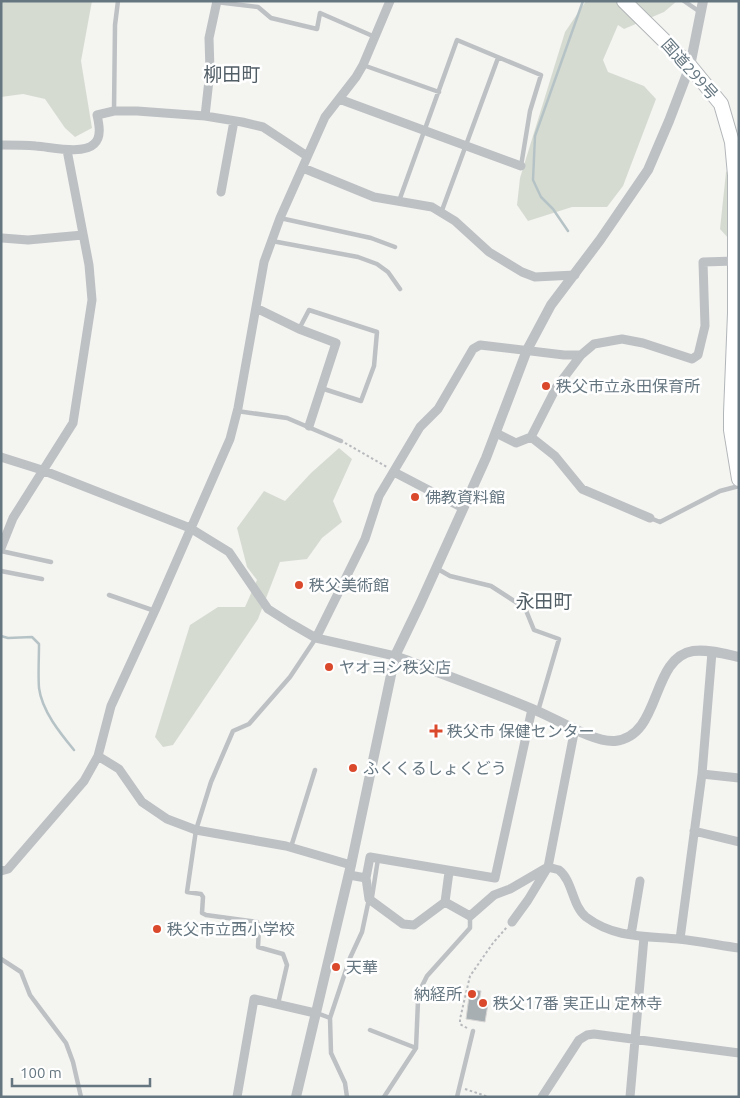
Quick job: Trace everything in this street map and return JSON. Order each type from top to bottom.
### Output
[{"type":"highway","name":"国道299号","points":[[624,1],[690,66],[721,104],[736,137],[735,261],[737,312],[731,430],[739,479]]},
{"type":"street","points":[[1,871],[8,869],[84,781],[98,756],[111,706],[155,611],[230,438],[237,412],[264,262],[280,218],[325,117],[356,77],[390,1]]},
{"type":"street","points":[[296,1097],[350,870],[394,656],[464,508],[496,433],[527,350],[552,305],[648,170],[690,66],[703,1]]},
{"type":"street","points":[[205,116],[210,72],[209,38],[216,2]]},
{"type":"street","points":[[339,99],[521,166]]},
{"type":"street","points":[[1,145],[35,146],[67,150],[88,148],[98,139],[100,128],[97,115],[114,111],[137,111],[205,116],[263,127],[308,156]]},
{"type":"street","points":[[221,192],[234,120]]},
{"type":"street","points":[[1,550],[13,518],[73,423],[92,300],[89,265],[67,150]]},
{"type":"street","points":[[303,168],[374,197],[432,207],[455,221],[489,252],[522,272],[535,277],[575,275]]},
{"type":"street","points":[[2,238],[28,240],[83,235]]},
{"type":"street","points":[[496,433],[516,443],[531,437],[556,388],[581,355],[594,344],[622,339],[643,343],[692,359],[698,355],[705,326],[703,262],[735,261]]},
{"type":"street","points":[[256,308],[299,329],[336,344],[309,426]]},
{"type":"street","points":[[316,638],[364,538],[379,496],[420,427],[438,409],[473,349],[480,346],[564,355],[581,355]]},
{"type":"street","points":[[531,437],[555,456],[582,489],[650,518]]},
{"type":"street","points":[[1,457],[42,470],[190,528],[229,552],[268,609],[316,638],[394,656],[535,710],[599,740],[615,741],[627,738],[638,729],[649,715],[664,677],[676,659],[694,651],[739,657]]},
{"type":"street","points":[[394,472],[464,508]]},
{"type":"street","points":[[680,940],[702,774],[712,652]]},
{"type":"street","points":[[449,872],[445,902],[414,926],[403,924],[370,900],[366,878],[370,858],[412,863],[449,872],[495,878],[535,710]]},
{"type":"street","points":[[512,922],[548,867],[575,728]]},
{"type":"street","points":[[98,756],[119,769],[142,802],[167,819],[196,830],[291,848],[366,878]]},
{"type":"street","points":[[702,774],[739,778]]},
{"type":"street","points":[[694,831],[739,842]]},
{"type":"street","points":[[445,902],[470,916],[494,895],[510,889],[548,867],[558,870],[564,876],[583,915],[599,926],[614,932],[632,935],[739,948]]},
{"type":"street","points":[[632,935],[640,881]]},
{"type":"street","points":[[630,1097],[644,936]]},
{"type":"street","points":[[237,1097],[254,999],[315,1013]]},
{"type":"street","points":[[542,1097],[579,1040],[586,1035],[739,1053]]},
{"type":"lane","points":[[114,111],[115,25],[118,1]]},
{"type":"lane","points":[[684,1],[701,12]]},
{"type":"lane","points":[[216,2],[258,8],[271,18],[317,29],[320,13],[375,36]]},
{"type":"lane","points":[[399,201],[457,40],[541,75],[530,111],[521,166]]},
{"type":"lane","points":[[441,212],[498,58]]},
{"type":"lane","points":[[363,64],[439,92]]},
{"type":"lane","points":[[280,218],[371,238],[395,247]]},
{"type":"lane","points":[[272,241],[358,257],[377,264],[388,272],[400,289]]},
{"type":"lane","points":[[299,329],[309,310],[377,332],[374,366],[361,401],[321,388]]},
{"type":"lane","points":[[237,412],[287,418],[341,441]]},
{"type":"lane","points":[[650,518],[660,522],[720,491],[739,486]]},
{"type":"lane","points":[[1,550],[50,562]]},
{"type":"lane","points":[[436,568],[450,576],[491,586],[526,608],[534,630],[559,639],[535,710]]},
{"type":"lane","points":[[1,571],[42,579]]},
{"type":"lane","points":[[109,595],[155,611]]},
{"type":"lane","points":[[278,1004],[287,965],[283,954],[258,947],[260,928],[256,922],[206,915],[202,913],[203,897],[201,894],[187,892],[196,830],[211,782],[233,731],[249,724],[290,677],[316,638]]},
{"type":"lane","points":[[291,848],[315,770]]},
{"type":"lane","points":[[347,1097],[345,1083],[331,1053],[330,1018],[350,958],[362,932],[378,859]]},
{"type":"lane","points":[[384,1097],[416,1048],[418,1001],[421,988],[427,976],[470,928],[470,916]]},
{"type":"lane","points":[[1,959],[21,972],[30,995],[66,1043],[82,1097]]},
{"type":"lane","points":[[315,1013],[330,1018]]},
{"type":"lane","points":[[370,1030],[416,1048]]},
{"type":"lane","points":[[457,1097],[473,1031]]},
{"type":"path","points":[[341,441],[394,472]]},
{"type":"path","points":[[473,1031],[460,1024],[467,986],[475,967],[493,942],[512,922]]},
{"type":"path","points":[[459,1088],[489,1097]]},
{"type":"shaded area","points":[[1,1],[92,1],[81,61],[92,128],[75,137],[65,128],[45,99],[23,94],[1,97]]},
{"type":"shaded area","points":[[586,1],[677,1],[664,12],[624,29],[618,25],[603,60],[608,72],[644,86],[656,99],[623,186],[607,207],[572,207],[528,221],[517,205],[520,178],[565,32]]},
{"type":"shaded area","points":[[739,164],[739,250],[720,229],[726,172]]},
{"type":"shaded area","points":[[339,448],[352,459],[333,501],[342,522],[322,538],[307,559],[280,562],[258,619],[173,745],[163,747],[155,737],[190,625],[218,607],[245,607],[257,580],[247,567],[237,528],[264,491],[285,501],[311,473]]},
{"type":"building","points":[[470,989],[481,991],[479,1002],[488,1004],[485,1022],[466,1019]]},
{"type":"waterway","points":[[568,231],[553,209],[541,197],[533,180],[535,136],[583,1]]},
{"type":"waterway","points":[[1,636],[8,638],[32,637],[39,644],[39,688],[41,697],[52,721],[74,750]]},
{"type":"place","name":"秩父市立永田保育所","points":[[546,386]]},
{"type":"place","name":"佛教資料館","points":[[415,497]]},
{"type":"place","name":"秩父美術館","points":[[299,585]]},
{"type":"place","name":"ヤオヨシ秩父店","points":[[329,667]]},
{"type":"place","name":"秩父市 保健センター","points":[[436,731]]},
{"type":"place","name":"ふくくるしょくどう","points":[[353,768]]},
{"type":"place","name":"秩父市立西小学校","points":[[157,929]]},
{"type":"place","name":"天華","points":[[336,967]]},
{"type":"place","name":"納経所","points":[[472,994]]},
{"type":"place","name":"秩父17番 実正山 定林寺","points":[[483,1003]]},
{"type":"district","name":"柳田町","points":[[232,74]]},
{"type":"district","name":"永田町","points":[[544,601]]}]
